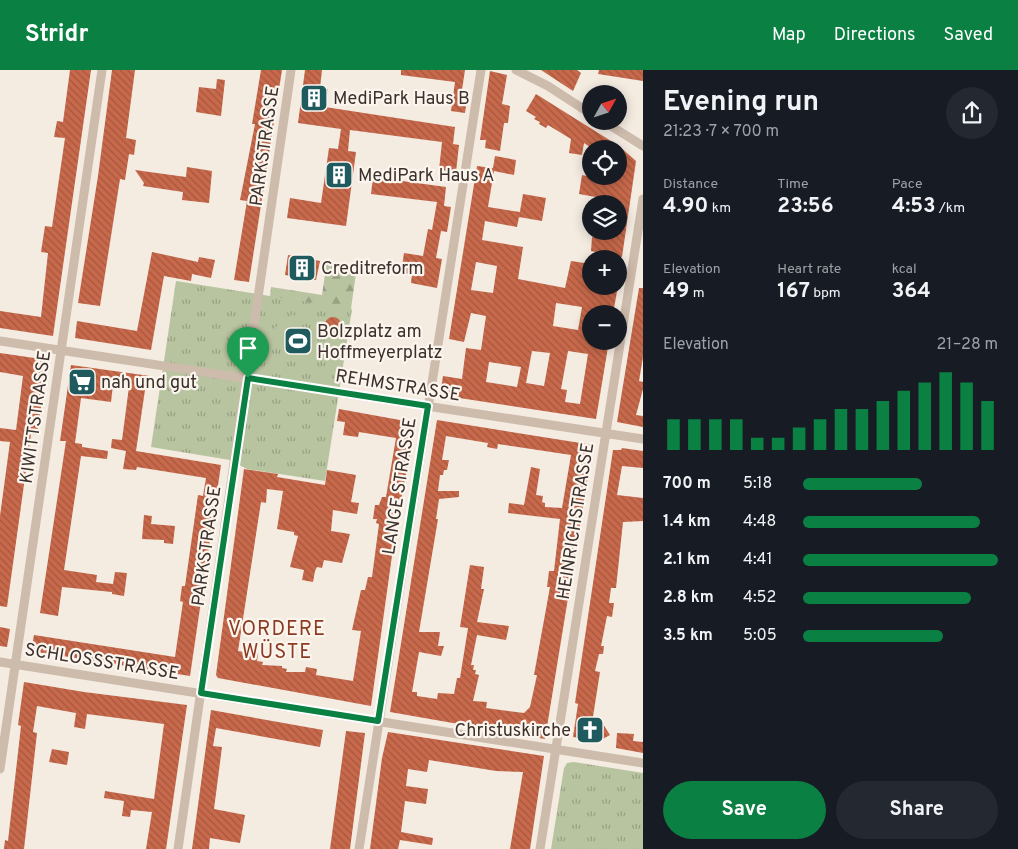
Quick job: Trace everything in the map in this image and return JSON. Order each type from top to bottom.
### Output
[{"type":"street","name":"KIWITTSTRASSE","points":[[0,769],[102,70]]},
{"type":"street","name":"PARKSTRASSE","points":[[178,849],[248,378],[291,70]]},
{"type":"street","name":"LANGE STRASSE","points":[[359,849],[481,70]]},
{"type":"street","points":[[516,70],[548,86],[582,108]]},
{"type":"street","points":[[617,130],[643,146]]},
{"type":"street","name":"HEINRICHSTRASSE","points":[[540,849],[643,199]]},
{"type":"street","name":"REHMSTRASSE","points":[[0,341],[643,439]]},
{"type":"street","name":"SCHLOSSSTRASSE","points":[[0,662],[643,763]]},
{"type":"green space","points":[[327,261],[357,266],[345,351],[270,297],[271,287],[322,295]]},
{"type":"green space","points":[[176,281],[352,309],[325,481],[247,469],[230,460],[151,447]]},
{"type":"green space","name":"Bolzplatz am Hoffmeyerplatz","points":[[293,314],[323,353],[303,368],[273,329]]},
{"type":"green space","points":[[574,762],[643,773],[643,849],[551,849],[564,768],[567,763]]},
{"type":"building","points":[[70,70],[91,70],[53,336],[0,328],[0,311],[41,317],[48,253],[41,252],[45,226],[52,227],[65,138],[54,137],[57,121],[63,122]]},
{"type":"building","points":[[112,70],[135,70],[126,138],[136,140],[134,155],[129,154],[125,180],[120,179],[100,306],[78,303]]},
{"type":"building","points":[[261,70],[282,70],[249,282],[234,280],[247,201],[240,200],[255,124],[252,124]]},
{"type":"building","points":[[305,70],[322,70],[320,88],[328,89],[325,107],[455,127],[453,144],[459,145],[456,172],[439,170],[442,142],[350,130],[348,151],[356,152],[346,226],[287,218],[290,198],[321,203],[329,148],[338,149],[341,129],[298,123]]},
{"type":"building","points":[[401,70],[465,70],[462,90],[468,91],[465,113],[451,111],[455,82],[401,75]]},
{"type":"building","points":[[541,70],[577,70],[581,73],[573,91]]},
{"type":"building","points":[[599,70],[643,70],[643,81],[598,74]]},
{"type":"building","points":[[490,71],[507,75],[502,104],[510,106],[508,123],[504,123],[500,151],[485,148],[486,140],[480,140]]},
{"type":"building","points":[[217,79],[225,80],[221,116],[196,112],[199,87],[216,89]]},
{"type":"building","points":[[536,94],[582,123],[582,130],[593,130],[609,140],[582,140],[582,155],[569,153],[571,139],[548,125],[546,128],[539,124],[540,122],[534,119],[536,117],[526,111]]},
{"type":"building","points":[[627,153],[636,161],[627,223],[627,195],[579,194],[582,175],[582,185],[627,185]]},
{"type":"building","points":[[495,156],[516,160],[514,175],[494,171],[488,207],[520,212],[517,227],[485,221],[482,240],[523,247],[518,279],[565,288],[571,261],[582,263],[582,295],[616,295],[615,305],[582,305],[582,307],[582,350],[608,350],[596,419],[440,395],[443,376],[462,379],[466,348],[481,350],[486,316],[471,313],[464,342],[449,339],[477,166],[493,168]],"holes":[[[476,262],[497,266],[493,293],[471,290]],[[556,303],[582,307],[578,330],[553,326]],[[532,351],[550,353],[544,386],[526,383]],[[568,351],[588,354],[580,404],[565,402],[567,390],[561,389]],[[489,362],[521,367],[517,387],[486,382]]]},
{"type":"building","points":[[187,167],[212,171],[209,203],[182,200],[183,192],[143,186],[144,183],[135,170],[186,177]]},
{"type":"building","points":[[373,177],[446,187],[444,206],[451,207],[447,232],[441,231],[436,258],[442,259],[437,288],[411,283],[412,274],[401,273],[404,253],[423,256],[428,229],[432,230],[437,202],[371,194]]},
{"type":"building","points":[[523,194],[546,198],[542,221],[519,217]]},
{"type":"building","points":[[592,240],[624,240],[623,250],[591,250]]},
{"type":"building","points":[[152,252],[198,262],[199,257],[215,260],[211,278],[192,274],[191,281],[164,276],[151,350],[75,338],[77,321],[137,331]]},
{"type":"building","name":"Creditreform","points":[[288,255],[320,261],[316,280],[285,275]]},
{"type":"building","points":[[639,288],[643,288],[643,357],[639,381],[643,382],[643,389],[636,415],[643,416],[643,427],[617,422]]},
{"type":"building","points":[[330,317],[336,317],[341,322],[339,331],[330,333],[325,328],[325,322]]},
{"type":"building","points":[[0,353],[48,360],[37,435],[31,434],[7,607],[0,606],[0,516],[10,442],[0,441],[0,428],[16,430],[23,376],[0,372]]},
{"type":"building","points":[[71,365],[150,376],[148,390],[145,390],[136,451],[221,465],[190,676],[31,651],[34,635],[175,657],[183,602],[180,601],[182,586],[185,586],[198,495],[203,496],[206,478],[137,467],[136,470],[123,469],[126,451],[111,448],[112,439],[122,440],[129,387],[113,385],[111,402],[81,398],[75,443],[82,444],[82,447],[108,451],[107,459],[81,456],[64,570],[97,575],[96,582],[113,584],[115,572],[127,573],[124,596],[112,594],[112,592],[62,587],[58,616],[40,613],[66,441],[60,441]]},
{"type":"building","points":[[339,409],[411,422],[415,426],[396,527],[371,706],[218,678],[216,675],[244,469],[278,474],[277,477],[325,485],[327,470],[356,475],[351,502],[359,503],[357,514],[333,510],[331,531],[350,534],[342,563],[324,560],[322,568],[317,567],[315,571],[313,582],[302,580],[304,570],[290,567],[298,536],[294,535],[294,532],[277,529],[283,491],[267,489],[266,503],[261,502],[238,651],[258,654],[257,661],[263,662],[262,665],[282,666],[282,668],[287,669],[286,672],[305,672],[306,667],[317,669],[316,675],[353,681],[361,631],[352,630],[361,590],[365,590],[368,577],[372,577],[379,524],[376,523],[377,519],[373,519],[375,505],[379,505],[382,497],[386,497],[396,438],[359,432],[358,437],[343,435],[345,422],[337,421]]},
{"type":"building","points":[[437,420],[593,445],[545,739],[390,712]],"holes":[[[446,436],[488,443],[487,447],[497,449],[498,444],[571,455],[562,508],[545,507],[545,503],[542,502],[543,496],[536,495],[540,469],[531,467],[524,505],[509,503],[508,513],[560,519],[554,571],[549,571],[547,587],[550,587],[534,675],[537,675],[530,707],[524,713],[486,708],[487,702],[473,701],[479,675],[475,674],[476,670],[473,670],[474,665],[471,665],[477,635],[506,640],[509,626],[477,622],[484,589],[481,589],[484,567],[470,565],[460,627],[468,628],[460,678],[457,678],[454,694],[438,693],[437,699],[417,696],[417,692],[412,692],[419,652],[441,656],[444,646],[438,646],[440,632],[419,632],[438,519],[436,519],[439,499],[459,497],[459,491],[438,491],[440,475],[443,475],[444,470],[447,470],[449,460],[442,460]]]},
{"type":"building","points":[[622,448],[643,451],[643,468],[622,466],[617,495],[643,498],[643,521],[623,522],[616,588],[611,588],[609,603],[614,603],[612,617],[607,616],[601,646],[604,646],[603,654],[599,654],[595,671],[600,672],[592,723],[603,724],[610,735],[599,741],[573,737],[578,704],[575,703],[613,450],[621,450]]},
{"type":"building","points":[[144,515],[152,516],[151,524],[175,526],[173,544],[164,543],[164,540],[142,539]]},
{"type":"building","points":[[0,627],[10,629],[7,647],[0,646]]},
{"type":"building","points":[[24,682],[84,692],[187,705],[166,849],[146,849],[152,812],[131,810],[130,817],[122,816],[124,801],[104,798],[105,791],[154,799],[164,724],[87,714],[85,729],[74,727],[76,713],[37,706],[33,732],[37,733],[24,849],[4,849],[5,840],[8,841],[21,726],[18,725]]},
{"type":"building","points":[[211,710],[323,730],[320,747],[216,728],[213,746],[222,747],[214,809],[245,815],[240,843],[210,838],[209,849],[192,849]]},
{"type":"building","points":[[346,731],[365,733],[350,849],[330,849]]},
{"type":"building","points":[[388,732],[544,756],[530,849],[510,849],[523,772],[496,771],[429,760],[427,772],[408,769],[406,786],[428,789],[426,804],[405,801],[401,832],[433,838],[432,845],[400,840],[398,849],[370,849],[382,758]]},
{"type":"building","points":[[617,733],[634,734],[633,741],[643,742],[643,753],[616,748]]},
{"type":"building","points":[[52,749],[69,752],[67,765],[49,762]]},
{"type":"place","name":"MediPark Haus B","points":[[314,98]]},
{"type":"place","name":"MediPark Haus A","points":[[339,175]]},
{"type":"place","name":"Creditreform","points":[[302,268]]},
{"type":"place","name":"Bolzplatz am Hoffmeyerplatz","points":[[298,341]]},
{"type":"place","name":"nah und gut","points":[[82,382]]},
{"type":"place","name":"Christuskirche","points":[[590,730]]},
{"type":"district","name":"VORDERE WÜSTE","points":[[277,640]]},
{"type":"route","points":[[248,378],[428,406],[378,721],[201,693],[248,378]]}]
